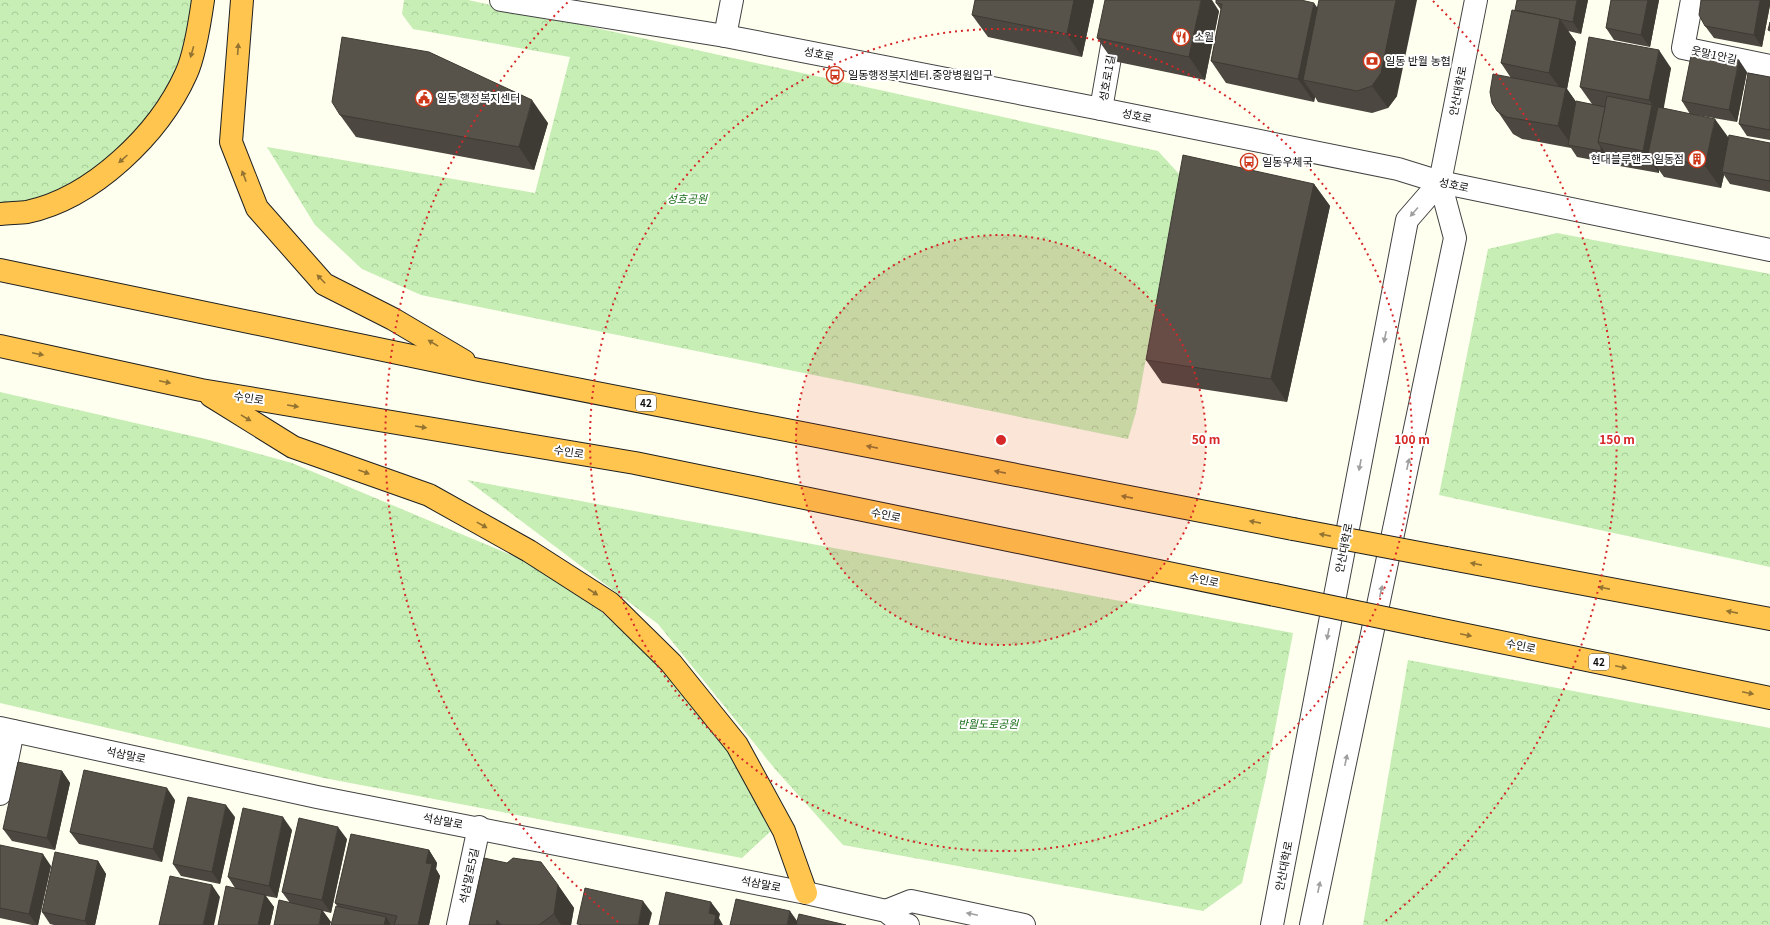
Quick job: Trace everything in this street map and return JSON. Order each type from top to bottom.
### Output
[{"type":"highway","points":[[0,214],[27,212],[54,203],[83,188],[123,160],[163,115],[186,74],[194,45],[203,0]]},
{"type":"highway","points":[[242,0],[231,142],[257,208],[324,284],[393,319],[479,370]]},
{"type":"highway","name":"42","points":[[0,270],[479,370],[1293,530],[1770,619]]},
{"type":"highway","name":"수인로","points":[[0,346],[201,390],[635,463],[1770,698]]},
{"type":"highway","points":[[201,390],[293,447],[429,495],[529,551],[610,603],[671,663],[737,745],[784,831],[806,893]]},
{"type":"street","name":"성호로","points":[[501,0],[725,36],[1101,109],[1398,170],[1440,182],[1770,250]]},
{"type":"street","points":[[725,36],[732,0]]},
{"type":"street","name":"성호로1길","points":[[1101,109],[1120,0]]},
{"type":"street","name":"안산대학로","points":[[1311,925],[1455,238],[1440,182],[1476,0]]},
{"type":"street","name":"웃말1안길","points":[[1692,0],[1683,48],[1770,66]]},
{"type":"street","name":"안산대학로","points":[[1272,925],[1407,220],[1440,182]]},
{"type":"street","points":[[0,794],[7,729]]},
{"type":"street","name":"석삼말로","points":[[7,729],[317,796],[806,893],[908,925]]},
{"type":"street","name":"석삼말로5길","points":[[458,925],[479,828]]},
{"type":"street","points":[[885,918],[911,901],[1024,925]]},
{"type":"green space","points":[[0,0],[199,0],[192,43],[155,110],[115,155],[73,184],[28,202],[0,204]]},
{"type":"green space","name":"성호공원","points":[[404,0],[468,0],[1158,151],[1180,175],[1136,412],[1128,439],[421,295],[362,269],[315,225],[267,147],[535,193],[570,57],[413,29],[402,14]]},
{"type":"green space","points":[[1557,233],[1770,274],[1770,567],[1439,495],[1488,249]]},
{"type":"green space","points":[[0,392],[205,439],[292,463],[530,563],[596,607],[668,673],[726,747],[758,803],[771,831],[742,858],[324,778],[0,703]]},
{"type":"green space","name":"반월도로공원","points":[[467,480],[1293,633],[1266,777],[1242,883],[1203,911],[843,845],[775,769],[658,624]]},
{"type":"green space","points":[[1408,660],[1770,728],[1770,925],[1363,925]]},
{"type":"building","points":[[975,0],[1074,0],[1067,34],[972,15]]},
{"type":"building","points":[[1105,0],[1201,0],[1189,57],[1097,38]]},
{"type":"building","points":[[1216,0],[1301,0],[1314,3],[1298,79],[1211,61],[1222,4],[1216,3]]},
{"type":"building","points":[[1319,0],[1396,0],[1381,73],[1372,86],[1357,91],[1303,80]]},
{"type":"building","points":[[1517,0],[1577,0],[1573,22],[1515,10]]},
{"type":"building","points":[[1611,0],[1648,0],[1641,35],[1606,28]]},
{"type":"building","points":[[1701,0],[1760,0],[1754,35],[1705,26],[1699,15]]},
{"type":"building","points":[[1512,10],[1560,19],[1549,73],[1501,63]]},
{"type":"building","name":"일동 행정복지센터","points":[[342,37],[429,52],[532,100],[519,147],[340,115],[332,102]]},
{"type":"building","points":[[1589,37],[1659,50],[1649,100],[1580,87]]},
{"type":"building","points":[[1692,51],[1739,60],[1729,110],[1682,101]]},
{"type":"building","points":[[1748,73],[1770,77],[1770,130],[1739,124]]},
{"type":"building","points":[[1493,74],[1566,88],[1558,126],[1506,117],[1497,111],[1492,103],[1490,92]]},
{"type":"building","points":[[1607,96],[1652,105],[1643,151],[1598,142]]},
{"type":"building","points":[[1576,101],[1605,107],[1598,142],[1601,147],[1601,151],[1568,145]]},
{"type":"building","points":[[1658,107],[1715,119],[1705,166],[1648,154]]},
{"type":"building","points":[[1729,135],[1770,143],[1770,181],[1722,172]]},
{"type":"building","points":[[1183,155],[1314,184],[1271,379],[1146,360]]},
{"type":"building","points":[[18,762],[62,771],[47,838],[3,829]]},
{"type":"building","points":[[84,770],[167,788],[153,849],[70,832]]},
{"type":"building","points":[[188,797],[226,805],[212,872],[173,864]]},
{"type":"building","points":[[243,808],[283,817],[269,886],[228,877]]},
{"type":"building","points":[[299,818],[338,827],[322,900],[282,892]]},
{"type":"building","points":[[351,834],[429,850],[426,863],[432,864],[418,925],[394,925],[397,916],[335,903]]},
{"type":"building","points":[[0,845],[43,854],[29,914],[0,908]]},
{"type":"building","points":[[55,852],[98,861],[85,921],[42,912]]},
{"type":"building","points":[[484,858],[507,863],[513,858],[541,862],[558,885],[554,914],[539,925],[501,925],[497,920],[496,925],[469,925]]},
{"type":"building","points":[[170,876],[212,885],[203,925],[159,925]]},
{"type":"building","points":[[226,886],[265,895],[258,925],[218,925]]},
{"type":"building","points":[[585,888],[643,901],[638,925],[577,924]]},
{"type":"building","points":[[666,892],[711,902],[709,913],[716,915],[714,925],[659,925]]},
{"type":"building","points":[[736,899],[790,911],[787,925],[730,925]]},
{"type":"building","points":[[279,900],[322,910],[319,925],[274,925]]},
{"type":"building","points":[[336,906],[386,917],[384,925],[331,925]]},
{"type":"building","points":[[799,914],[846,925],[796,925]]},
{"type":"place","name":"소월","points":[[1181,37]]},
{"type":"place","name":"일동 반월 농협","points":[[1372,61]]},
{"type":"place","name":"일동행정복지센터.중앙병원입구","points":[[835,75]]},
{"type":"place","name":"일동 행정복지센터","points":[[424,98]]},
{"type":"place","name":"현대블루핸즈 일동점","points":[[1697,159]]},
{"type":"place","name":"일동우체국","points":[[1249,162]]}]
